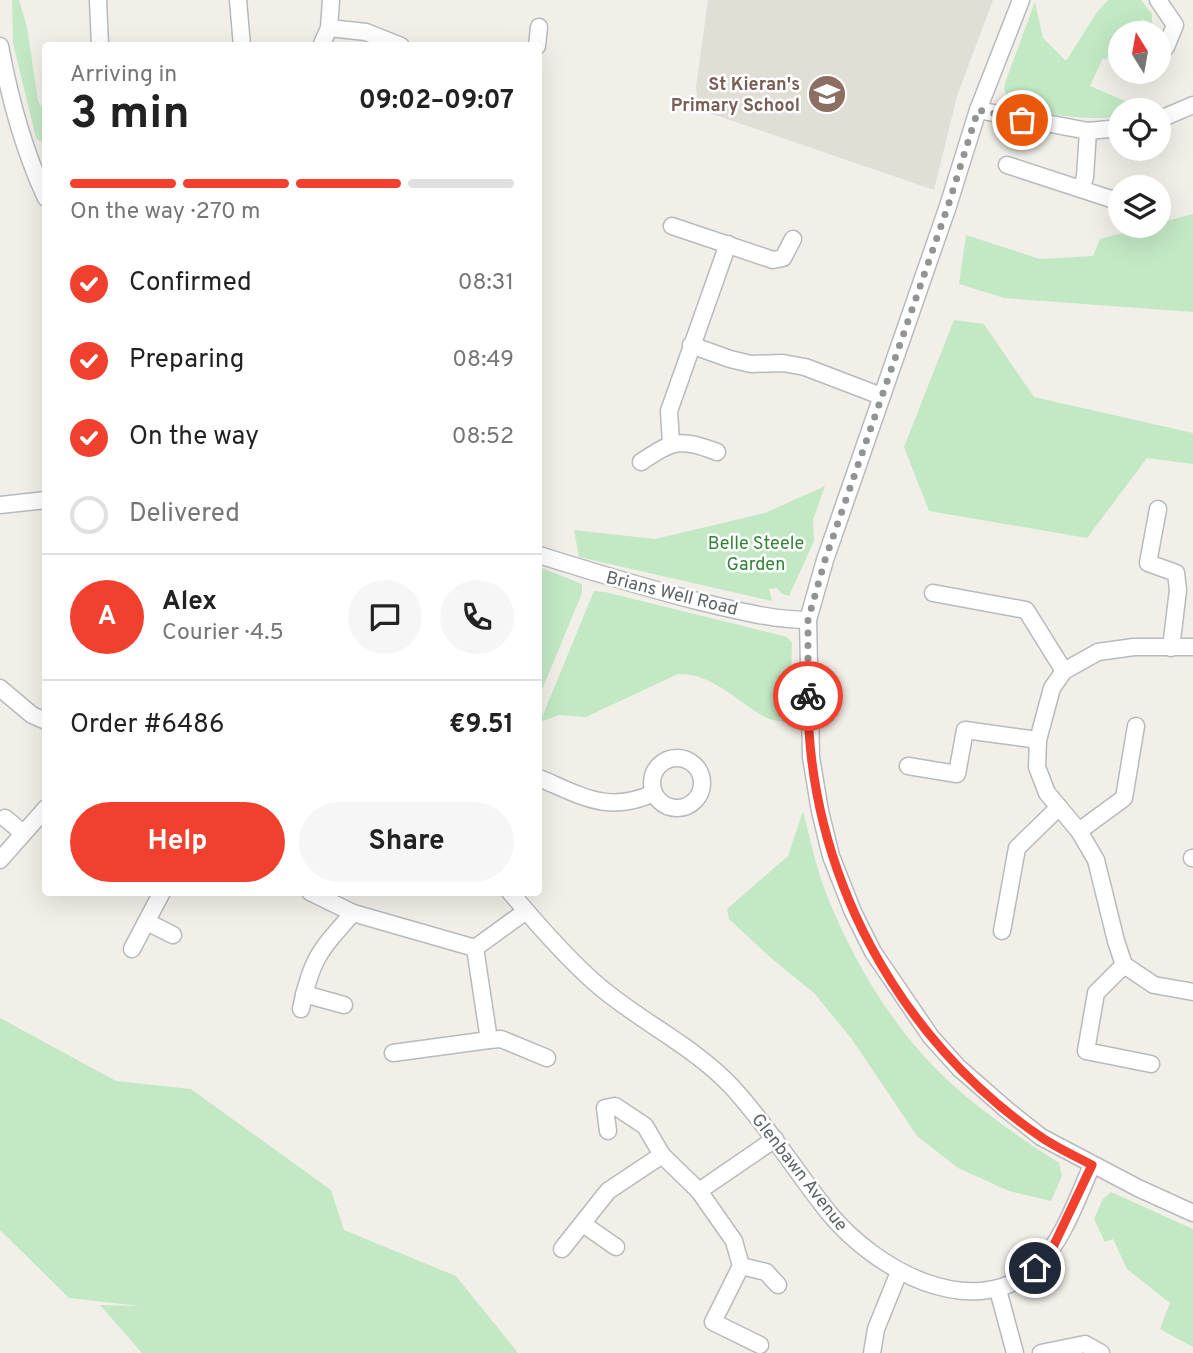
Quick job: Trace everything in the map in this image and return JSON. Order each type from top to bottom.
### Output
[{"type":"street","points":[[98,0],[100,42]]},
{"type":"street","points":[[238,0],[243,42]]},
{"type":"street","points":[[323,42],[329,28],[331,0]]},
{"type":"street","points":[[1021,0],[978,110],[948,206],[825,560],[808,620],[808,730],[820,811],[831,856],[853,912],[873,952],[931,1037],[959,1068],[1041,1137],[1092,1165],[1193,1213]]},
{"type":"street","points":[[1158,0],[1175,25],[1171,35]]},
{"type":"street","points":[[537,42],[539,27]]},
{"type":"street","points":[[329,28],[366,32],[391,42]]},
{"type":"street","points":[[0,46],[8,92],[38,163],[42,180]]},
{"type":"street","points":[[1171,115],[1193,106]]},
{"type":"street","points":[[978,110],[1088,131],[1108,129]]},
{"type":"street","points":[[1081,189],[1085,177],[1088,131]]},
{"type":"street","points":[[1007,164],[1108,198]]},
{"type":"street","points":[[672,226],[773,260],[783,257],[793,239]]},
{"type":"street","points":[[671,443],[669,411],[728,244]]},
{"type":"street","points":[[691,345],[751,364],[783,363],[805,367],[880,396]]},
{"type":"street","points":[[641,462],[671,443],[695,444],[717,452]]},
{"type":"street","points":[[0,505],[42,500]]},
{"type":"street","points":[[1158,509],[1148,563],[1176,573],[1178,590],[1171,648]]},
{"type":"street","name":"Brians Well Road","points":[[542,556],[641,587],[718,606],[787,620],[808,620]]},
{"type":"street","points":[[933,593],[1026,610],[1064,671]]},
{"type":"street","points":[[1193,647],[1134,647],[1098,652],[1064,671],[1052,688],[1038,740],[1037,767],[1047,793],[1079,831],[1096,860],[1124,965],[1154,985],[1193,992]]},
{"type":"street","points":[[0,688],[32,715],[42,719]]},
{"type":"street","points":[[1079,831],[1124,798],[1136,726]]},
{"type":"street","points":[[908,766],[957,774],[965,730],[1038,740]]},
{"type":"street","points":[[542,779],[586,798],[618,804],[654,793]]},
{"type":"street","points":[[1002,931],[1017,848],[1059,807]]},
{"type":"street","points":[[0,860],[42,812]]},
{"type":"street","points":[[5,818],[23,833]]},
{"type":"street","points":[[132,949],[160,896]]},
{"type":"street","points":[[318,896],[353,913],[475,948]]},
{"type":"street","name":"Glenbawn Avenue","points":[[513,896],[594,982],[710,1066],[732,1087],[775,1139],[830,1214],[852,1237],[900,1272],[946,1289],[998,1290]]},
{"type":"street","points":[[475,948],[526,911]]},
{"type":"street","points":[[344,1005],[302,1001],[308,974],[319,952],[353,913]]},
{"type":"street","points":[[147,922],[173,935]]},
{"type":"street","points":[[475,948],[489,1040]]},
{"type":"street","points":[[1124,965],[1096,993],[1086,1051],[1151,1064]]},
{"type":"street","points":[[393,1053],[501,1039],[547,1058]]},
{"type":"street","points":[[608,1131],[605,1108],[615,1106],[645,1126],[662,1156],[699,1191],[734,1241],[741,1265],[713,1322],[760,1345]]},
{"type":"street","points":[[699,1191],[775,1139]]},
{"type":"street","points":[[562,1249],[608,1191],[662,1156]]},
{"type":"street","points":[[1015,1353],[998,1290],[1035,1268],[1052,1249],[1092,1165]]},
{"type":"street","points":[[583,1224],[617,1247]]},
{"type":"street","points":[[741,1265],[766,1272],[778,1285]]},
{"type":"street","points":[[872,1353],[876,1329],[900,1272]]},
{"type":"street","points":[[1041,1353],[1085,1343],[1101,1353]]},
{"type":"shaded area","name":"St Kieran's Primary School","points":[[708,0],[993,0],[957,96],[934,190],[698,109],[696,87]]},
{"type":"green space","points":[[12,0],[19,0],[27,27],[38,101],[42,108],[42,143],[36,138],[13,43]]},
{"type":"green space","points":[[1108,0],[1141,0],[1152,14],[1152,21],[1108,21],[1108,57],[1106,60],[1103,58],[1090,86],[1118,98],[1108,98],[1108,118],[1047,113],[1009,102],[1004,89],[1006,80],[1035,2],[1043,38],[1066,61],[1097,12]]},
{"type":"green space","points":[[1193,214],[1193,312],[1004,298],[959,284],[966,235],[1040,259],[1093,256],[1100,239],[1108,237],[1171,238],[1171,220]]},
{"type":"green space","points":[[954,320],[984,324],[1034,397],[1193,433],[1193,464],[1147,458],[1087,538],[929,511],[904,447]]},
{"type":"green space","name":"Belle Steele Garden","points":[[825,486],[813,520],[814,541],[789,596],[782,594],[777,588],[769,589],[772,601],[579,557],[574,530],[655,539],[765,513]]},
{"type":"green space","points":[[542,568],[582,584],[582,593],[542,690]]},
{"type":"green space","points":[[594,591],[787,637],[792,643],[789,723],[767,718],[703,678],[678,674],[586,717],[559,715],[542,721]]},
{"type":"green space","points":[[803,811],[826,893],[847,941],[872,987],[902,1030],[936,1069],[995,1119],[1059,1163],[1062,1176],[1051,1201],[1009,1191],[958,1168],[917,1136],[851,1038],[814,993],[729,919],[727,909],[788,856]]},
{"type":"green space","points":[[0,1018],[116,1081],[191,1089],[331,1190],[344,1230],[456,1276],[518,1353],[142,1353],[100,1305],[140,1306],[69,1298],[0,1230]]},
{"type":"green space","points":[[1111,1192],[1193,1229],[1193,1347],[1160,1329],[1170,1303],[1127,1269],[1113,1239],[1105,1242],[1094,1219],[1103,1199]]},
{"type":"way so far","points":[[808,696],[808,620],[825,560],[948,206],[978,110],[1022,120]]},
{"type":"place","name":"St Kieran's Primary School","points":[[827,94]]},
{"type":"route","points":[[808,696],[811,757],[831,856],[853,912],[873,952],[931,1037],[959,1068],[1041,1137],[1092,1165],[1052,1249],[1035,1268]]}]
